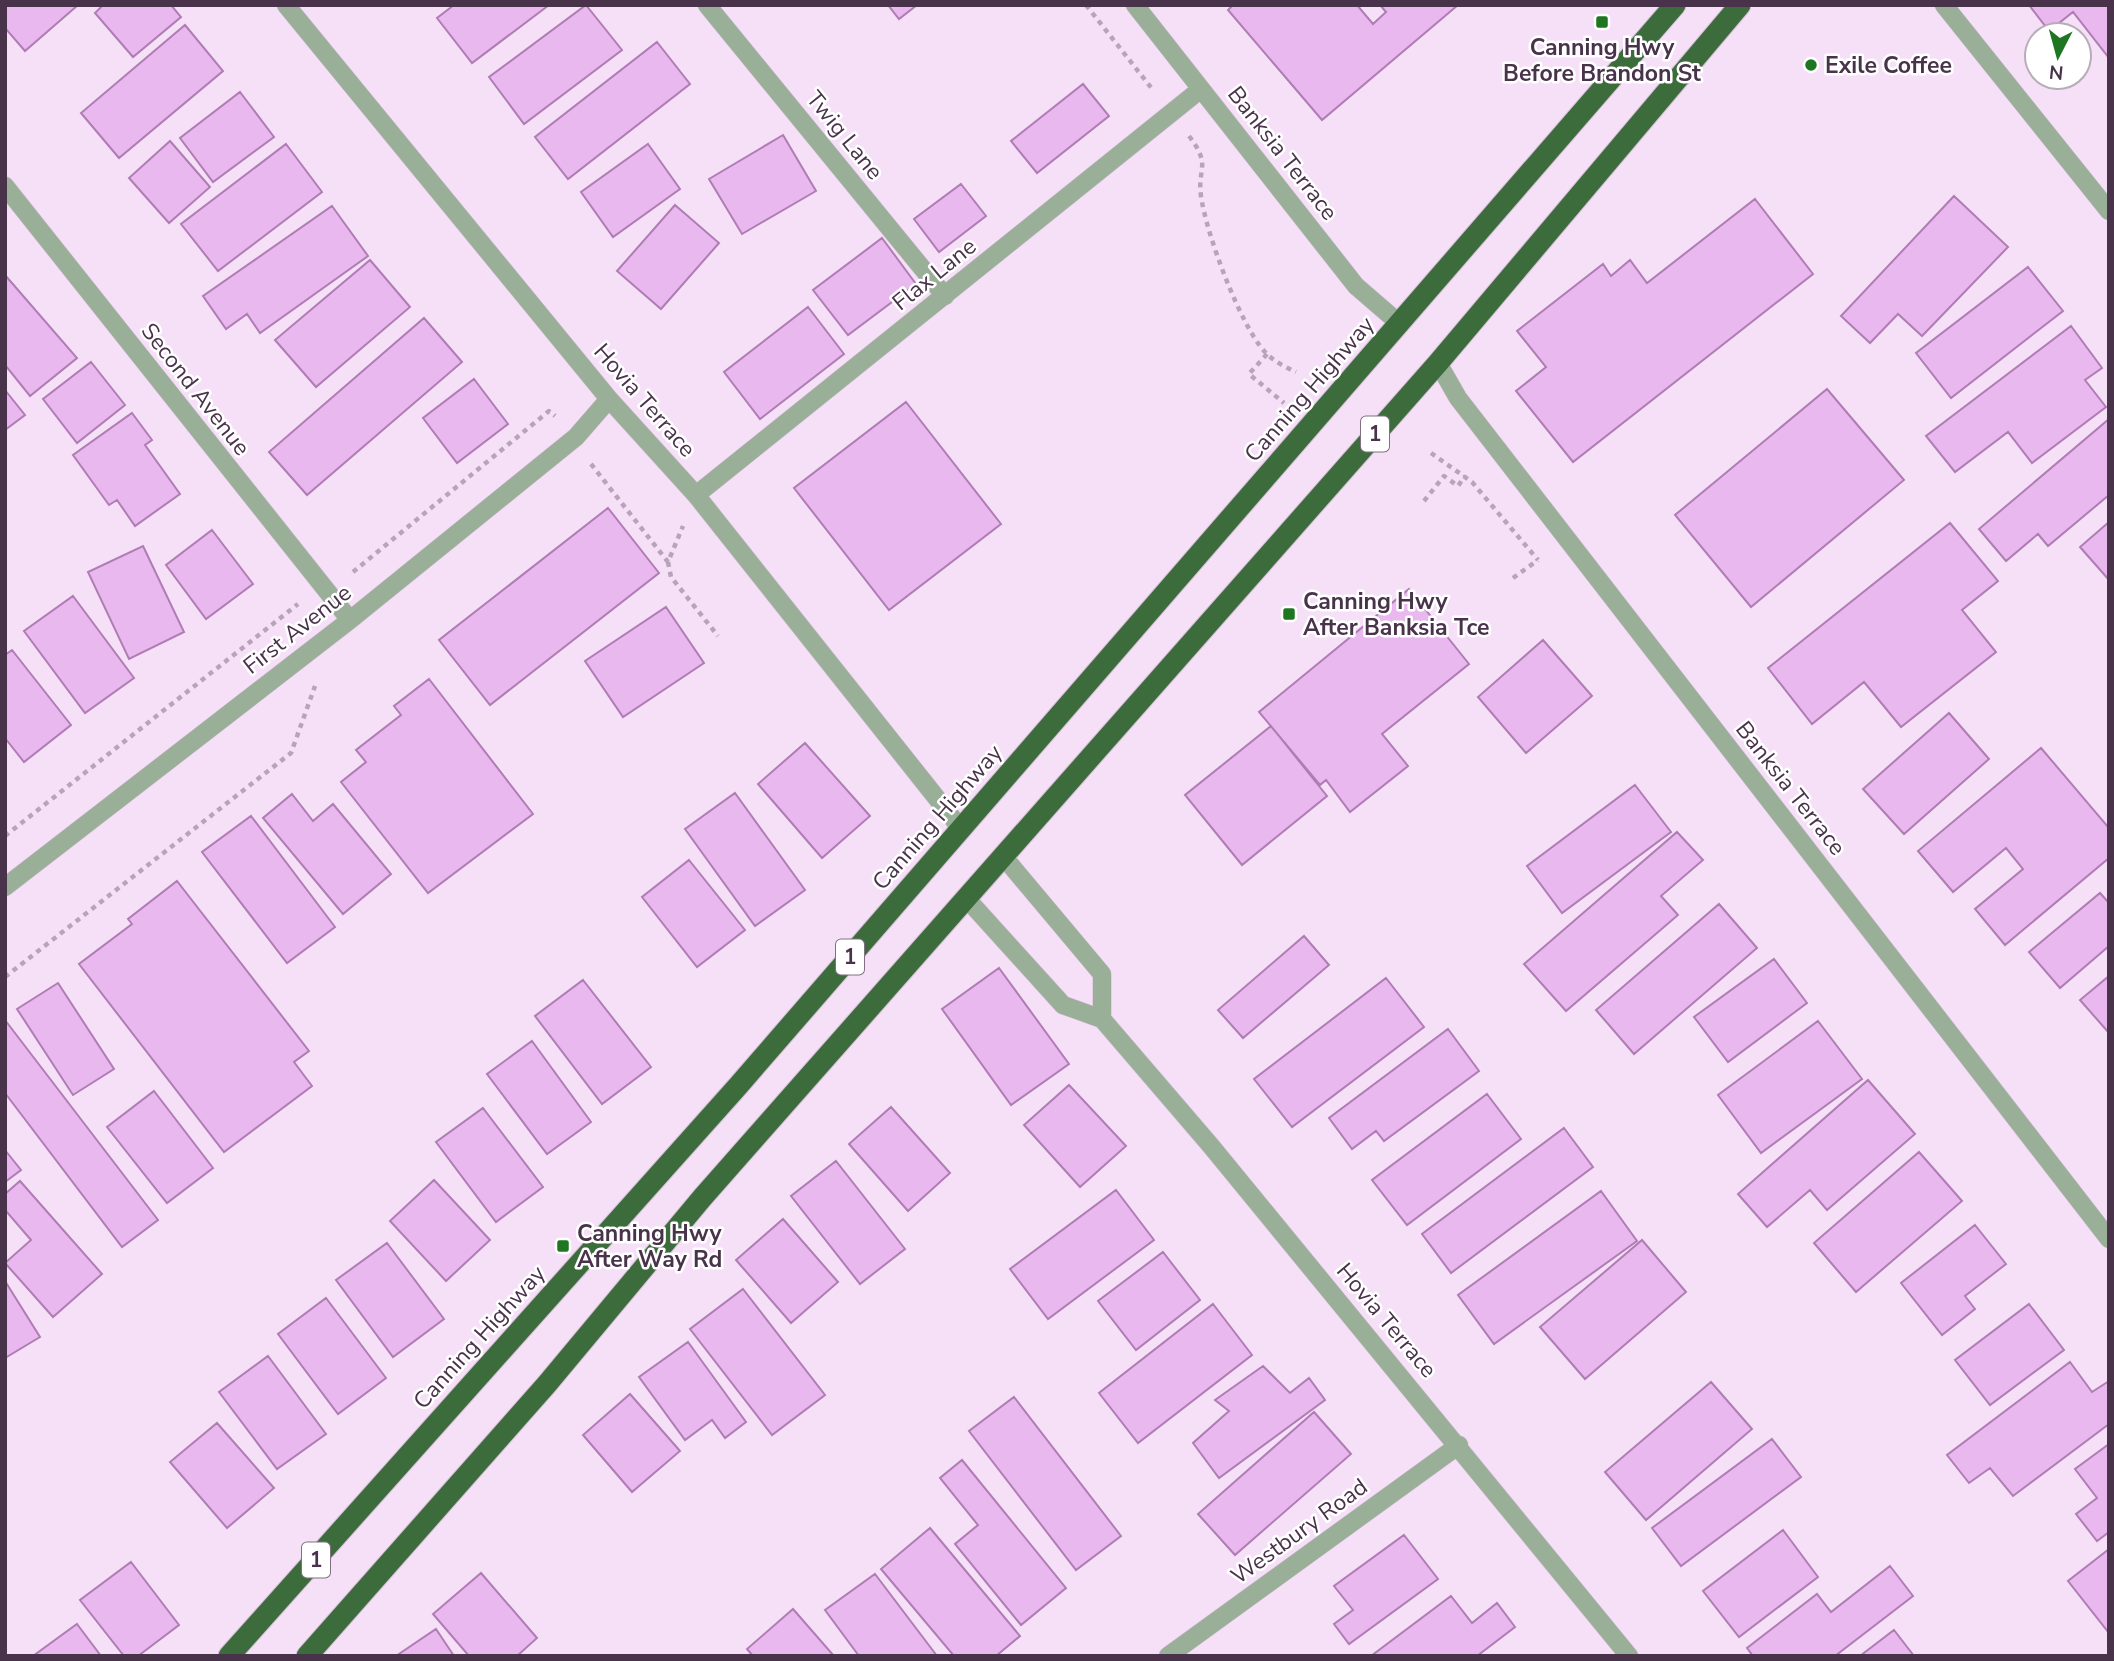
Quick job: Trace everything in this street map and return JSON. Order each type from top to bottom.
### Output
[{"type":"highway","name":"Canning Highway","points":[[229,1656],[962,830],[1675,5]]},
{"type":"highway","name":"1","points":[[307,1656],[547,1384],[702,1198],[1438,363],[1740,5]]},
{"type":"street","name":"Hovia Terrace","points":[[286,5],[609,399],[696,495],[962,830]]},
{"type":"street","name":"Twig Lane","points":[[706,5],[945,296]]},
{"type":"street","name":"Banksia Terrace","points":[[1135,5],[1356,286],[1400,324]]},
{"type":"street","points":[[1944,5],[2109,211]]},
{"type":"street","name":"Flax Lane","points":[[696,495],[1201,89]]},
{"type":"street","name":"Second Avenue","points":[[5,186],[350,620]]},
{"type":"street","name":"Banksia Terrace","points":[[1438,363],[1458,398],[2109,1239]]},
{"type":"street","name":"First Avenue","points":[[5,887],[350,620],[576,437],[609,399]]},
{"type":"street","points":[[1003,856],[1102,974],[1101,1019]]},
{"type":"street","name":"Hovia Terrace","points":[[967,899],[1063,1005],[1101,1019],[1211,1146],[1459,1445],[1629,1656]]},
{"type":"street","name":"Westbury Road","points":[[1168,1656],[1459,1445]]},
{"type":"path","points":[[1200,193],[1225,273],[1242,313],[1267,354],[1296,372]]},
{"type":"path","points":[[1267,354],[1250,374],[1284,403]]},
{"type":"path","points":[[354,572],[549,411],[557,418]]},
{"type":"path","points":[[1431,453],[1465,477],[1505,518],[1538,560],[1513,578]]},
{"type":"path","points":[[581,473],[595,457]]},
{"type":"path","points":[[591,464],[668,562],[671,577],[718,636]]},
{"type":"path","points":[[1424,501],[1444,476],[1458,486],[1465,477]]},
{"type":"path","points":[[668,562],[696,495]]},
{"type":"path","points":[[5,836],[298,604]]},
{"type":"path","points":[[5,977],[291,752],[315,685],[325,677]]},
{"type":"building","points":[[5,5],[78,5],[25,51],[5,28]]},
{"type":"building","points":[[103,5],[171,5],[181,17],[133,57],[95,13]]},
{"type":"building","points":[[454,5],[549,5],[472,63],[437,18]]},
{"type":"building","points":[[586,5],[622,50],[524,124],[489,77]]},
{"type":"building","points":[[888,5],[917,5],[899,19]]},
{"type":"building","points":[[1233,5],[1357,5],[1373,24],[1386,12],[1380,5],[1458,5],[1322,120],[1228,10]]},
{"type":"building","points":[[2029,5],[2109,5],[2109,58],[2093,38],[2093,21],[2080,21],[2073,12],[2062,21],[2041,21]]},
{"type":"building","points":[[185,25],[223,71],[119,158],[81,113]]},
{"type":"building","points":[[657,42],[690,84],[568,179],[535,137]]},
{"type":"building","points":[[1083,84],[1109,116],[1037,173],[1011,141]]},
{"type":"building","points":[[240,92],[274,137],[213,182],[180,138]]},
{"type":"building","points":[[783,135],[816,191],[742,234],[709,179]]},
{"type":"building","points":[[170,141],[210,187],[169,223],[129,178]]},
{"type":"building","points":[[286,144],[322,192],[218,271],[181,224]]},
{"type":"building","points":[[648,144],[680,189],[613,237],[581,192]]},
{"type":"building","points":[[961,184],[986,216],[939,252],[914,219]]},
{"type":"building","points":[[1954,196],[2008,247],[1922,336],[1898,314],[1870,343],[1841,316]]},
{"type":"building","points":[[1755,199],[1813,274],[1573,462],[1516,391],[1546,367],[1517,331],[1603,264],[1611,276],[1630,260],[1647,283]]},
{"type":"building","points":[[675,205],[719,243],[661,309],[617,271]]},
{"type":"building","points":[[332,206],[368,256],[260,333],[247,314],[226,329],[203,296]]},
{"type":"building","points":[[882,238],[916,284],[848,335],[813,290]]},
{"type":"building","points":[[370,260],[410,307],[316,387],[275,340]]},
{"type":"building","points":[[2028,267],[2063,311],[1951,398],[1916,353]]},
{"type":"building","points":[[5,275],[77,358],[30,396],[5,365]]},
{"type":"building","points":[[808,307],[844,354],[760,419],[724,372]]},
{"type":"building","points":[[424,318],[462,362],[307,495],[269,452]]},
{"type":"building","points":[[2071,326],[2102,368],[2085,380],[2106,407],[2032,463],[2008,432],[1955,472],[1926,436]]},
{"type":"building","points":[[91,362],[125,405],[77,443],[43,399]]},
{"type":"building","points":[[474,379],[508,424],[457,463],[423,418]]},
{"type":"building","points":[[1827,389],[1904,480],[1751,607],[1675,515]]},
{"type":"building","points":[[5,390],[25,415],[5,430]]},
{"type":"building","points":[[906,402],[1001,524],[889,610],[794,488]]},
{"type":"building","points":[[132,413],[152,440],[145,445],[180,494],[135,526],[117,500],[109,505],[73,455]]},
{"type":"building","points":[[2109,419],[2109,495],[2048,546],[2038,534],[2006,561],[1979,529]]},
{"type":"building","points":[[608,508],[659,573],[490,705],[439,640]]},
{"type":"building","points":[[2109,522],[2109,580],[2080,547]]},
{"type":"building","points":[[1950,523],[1998,581],[1962,610],[1996,652],[1901,727],[1864,682],[1812,724],[1768,668]]},
{"type":"building","points":[[212,530],[253,584],[206,619],[166,565]]},
{"type":"building","points":[[143,546],[184,632],[129,659],[88,572]]},
{"type":"building","points":[[1409,589],[1469,664],[1382,734],[1408,766],[1350,812],[1326,780],[1320,785],[1259,712]]},
{"type":"building","points":[[73,596],[134,678],[85,713],[24,631]]},
{"type":"building","points":[[666,607],[704,663],[623,717],[585,661]]},
{"type":"building","points":[[1543,640],[1592,696],[1526,753],[1478,697]]},
{"type":"building","points":[[12,650],[71,725],[24,762],[5,738],[5,655]]},
{"type":"building","points":[[429,679],[533,814],[428,893],[341,782],[366,762],[356,750],[401,715],[394,706]]},
{"type":"building","points":[[1949,713],[1989,759],[1904,834],[1863,789]]},
{"type":"building","points":[[1271,726],[1327,796],[1242,865],[1185,795]]},
{"type":"building","points":[[805,743],[870,816],[822,858],[758,784]]},
{"type":"building","points":[[2041,748],[2109,828],[2109,858],[2005,945],[1975,909],[2023,869],[2006,848],[1953,892],[1918,851]]},
{"type":"building","points":[[1635,785],[1671,832],[1562,913],[1527,866]]},
{"type":"building","points":[[735,793],[805,890],[755,926],[685,829]]},
{"type":"building","points":[[292,794],[313,821],[333,804],[391,874],[343,914],[263,818]]},
{"type":"building","points":[[251,816],[335,927],[287,963],[202,852]]},
{"type":"building","points":[[1677,832],[1703,860],[1661,896],[1678,915],[1566,1011],[1524,964]]},
{"type":"building","points":[[689,860],[745,930],[697,967],[642,897]]},
{"type":"building","points":[[177,881],[309,1051],[294,1062],[312,1086],[224,1152],[79,964],[132,924],[128,919]]},
{"type":"building","points":[[2100,893],[2109,903],[2109,946],[2060,988],[2029,952]]},
{"type":"building","points":[[1719,904],[1757,948],[1634,1054],[1596,1010]]},
{"type":"building","points":[[1304,936],[1329,965],[1243,1038],[1218,1010]]},
{"type":"building","points":[[1774,959],[1807,1003],[1728,1062],[1694,1017]]},
{"type":"building","points":[[999,968],[1069,1064],[1011,1105],[942,1009]]},
{"type":"building","points":[[2109,976],[2109,1033],[2080,1000]]},
{"type":"building","points":[[1386,978],[1424,1027],[1292,1127],[1254,1079]]},
{"type":"building","points":[[583,980],[651,1067],[602,1104],[535,1016]]},
{"type":"building","points":[[58,983],[114,1069],[73,1095],[17,1009]]},
{"type":"building","points":[[5,1020],[158,1220],[122,1247],[5,1093]]},
{"type":"building","points":[[1818,1021],[1862,1079],[1761,1153],[1718,1095]]},
{"type":"building","points":[[1448,1029],[1479,1071],[1384,1141],[1376,1131],[1352,1149],[1329,1118]]},
{"type":"building","points":[[532,1041],[591,1122],[547,1154],[487,1074]]},
{"type":"building","points":[[1868,1080],[1915,1134],[1827,1210],[1810,1190],[1767,1227],[1738,1194]]},
{"type":"building","points":[[1069,1085],[1126,1146],[1080,1187],[1024,1125]]},
{"type":"building","points":[[154,1091],[213,1168],[167,1203],[107,1127]]},
{"type":"building","points":[[1487,1094],[1521,1139],[1407,1225],[1372,1180]]},
{"type":"building","points":[[891,1107],[950,1173],[908,1211],[849,1144]]},
{"type":"building","points":[[483,1108],[543,1187],[496,1222],[436,1142]]},
{"type":"building","points":[[1564,1128],[1593,1167],[1451,1273],[1422,1234]]},
{"type":"building","points":[[5,1150],[21,1170],[5,1182]]},
{"type":"building","points":[[1919,1152],[1962,1201],[1856,1292],[1814,1243]]},
{"type":"building","points":[[836,1161],[905,1249],[860,1284],[791,1196]]},
{"type":"building","points":[[434,1180],[490,1240],[446,1281],[390,1221]]},
{"type":"building","points":[[20,1181],[102,1274],[53,1317],[5,1263],[31,1240],[5,1210],[5,1194]]},
{"type":"building","points":[[1116,1190],[1154,1240],[1048,1319],[1010,1269]]},
{"type":"building","points":[[1601,1191],[1637,1241],[1494,1344],[1458,1295]]},
{"type":"building","points":[[783,1219],[838,1282],[791,1323],[736,1260]]},
{"type":"building","points":[[1975,1225],[2006,1264],[1965,1296],[1975,1309],[1942,1335],[1901,1283]]},
{"type":"building","points":[[1642,1240],[1686,1292],[1585,1379],[1540,1327]]},
{"type":"building","points":[[387,1243],[444,1319],[393,1357],[336,1280]]},
{"type":"building","points":[[1163,1252],[1200,1300],[1136,1350],[1098,1301]]},
{"type":"building","points":[[5,1281],[40,1337],[5,1358]]},
{"type":"building","points":[[743,1289],[825,1395],[772,1435],[690,1329]]},
{"type":"building","points":[[326,1298],[386,1378],[338,1414],[278,1334]]},
{"type":"building","points":[[1213,1304],[1252,1355],[1138,1443],[1099,1393]]},
{"type":"building","points":[[2029,1304],[2064,1350],[1990,1405],[1955,1360]]},
{"type":"building","points":[[688,1342],[746,1422],[725,1438],[712,1420],[685,1440],[639,1377]]},
{"type":"building","points":[[268,1356],[326,1434],[277,1469],[219,1392]]},
{"type":"building","points":[[2070,1362],[2092,1392],[2109,1381],[2109,1424],[2013,1496],[1990,1468],[1969,1483],[1947,1455]]},
{"type":"building","points":[[1263,1366],[1290,1393],[1309,1378],[1325,1400],[1219,1478],[1193,1443],[1229,1411],[1215,1400]]},
{"type":"building","points":[[1711,1382],[1752,1429],[1646,1520],[1605,1472]]},
{"type":"building","points":[[630,1394],[680,1451],[632,1492],[583,1435]]},
{"type":"building","points":[[1014,1397],[1121,1536],[1076,1570],[969,1431]]},
{"type":"building","points":[[1314,1412],[1351,1454],[1235,1555],[1198,1514]]},
{"type":"building","points":[[217,1423],[274,1488],[227,1528],[170,1462]]},
{"type":"building","points":[[1772,1439],[1801,1477],[1681,1566],[1652,1528]]},
{"type":"building","points":[[2109,1444],[2109,1532],[2097,1541],[2076,1514],[2097,1498],[2075,1469]]},
{"type":"building","points":[[962,1460],[1066,1588],[1021,1625],[955,1544],[978,1525],[940,1478]]},
{"type":"building","points":[[930,1528],[1020,1636],[996,1656],[954,1656],[881,1569]]},
{"type":"building","points":[[1783,1530],[1818,1577],[1739,1637],[1703,1591]]},
{"type":"building","points":[[1404,1535],[1438,1579],[1349,1644],[1334,1624],[1353,1610],[1334,1586]]},
{"type":"building","points":[[2109,1549],[2109,1633],[2068,1581]]},
{"type":"building","points":[[131,1562],[179,1625],[138,1656],[124,1656],[80,1600]]},
{"type":"building","points":[[1890,1566],[1913,1596],[1835,1656],[1753,1656],[1747,1648],[1817,1594],[1831,1612]]},
{"type":"building","points":[[481,1573],[537,1638],[517,1656],[469,1656],[433,1614]]},
{"type":"building","points":[[875,1574],[937,1656],[859,1656],[825,1610]]},
{"type":"building","points":[[1451,1596],[1472,1623],[1497,1603],[1515,1627],[1477,1656],[1371,1656]]},
{"type":"building","points":[[793,1609],[834,1656],[753,1656],[747,1649]]},
{"type":"building","points":[[77,1624],[101,1656],[33,1656]]},
{"type":"building","points":[[436,1629],[454,1656],[396,1656]]},
{"type":"building","points":[[1894,1630],[1914,1656],[1860,1656]]},
{"type":"place","name":"Canning Hwy Before Brandon St","points":[[1602,22]]},
{"type":"place","name":"Exile Coffee","points":[[1811,65]]},
{"type":"place","name":"Canning Hwy After Banksia Tce","points":[[1289,614]]},
{"type":"place","name":"Canning Hwy After Way Rd","points":[[563,1246]]}]
